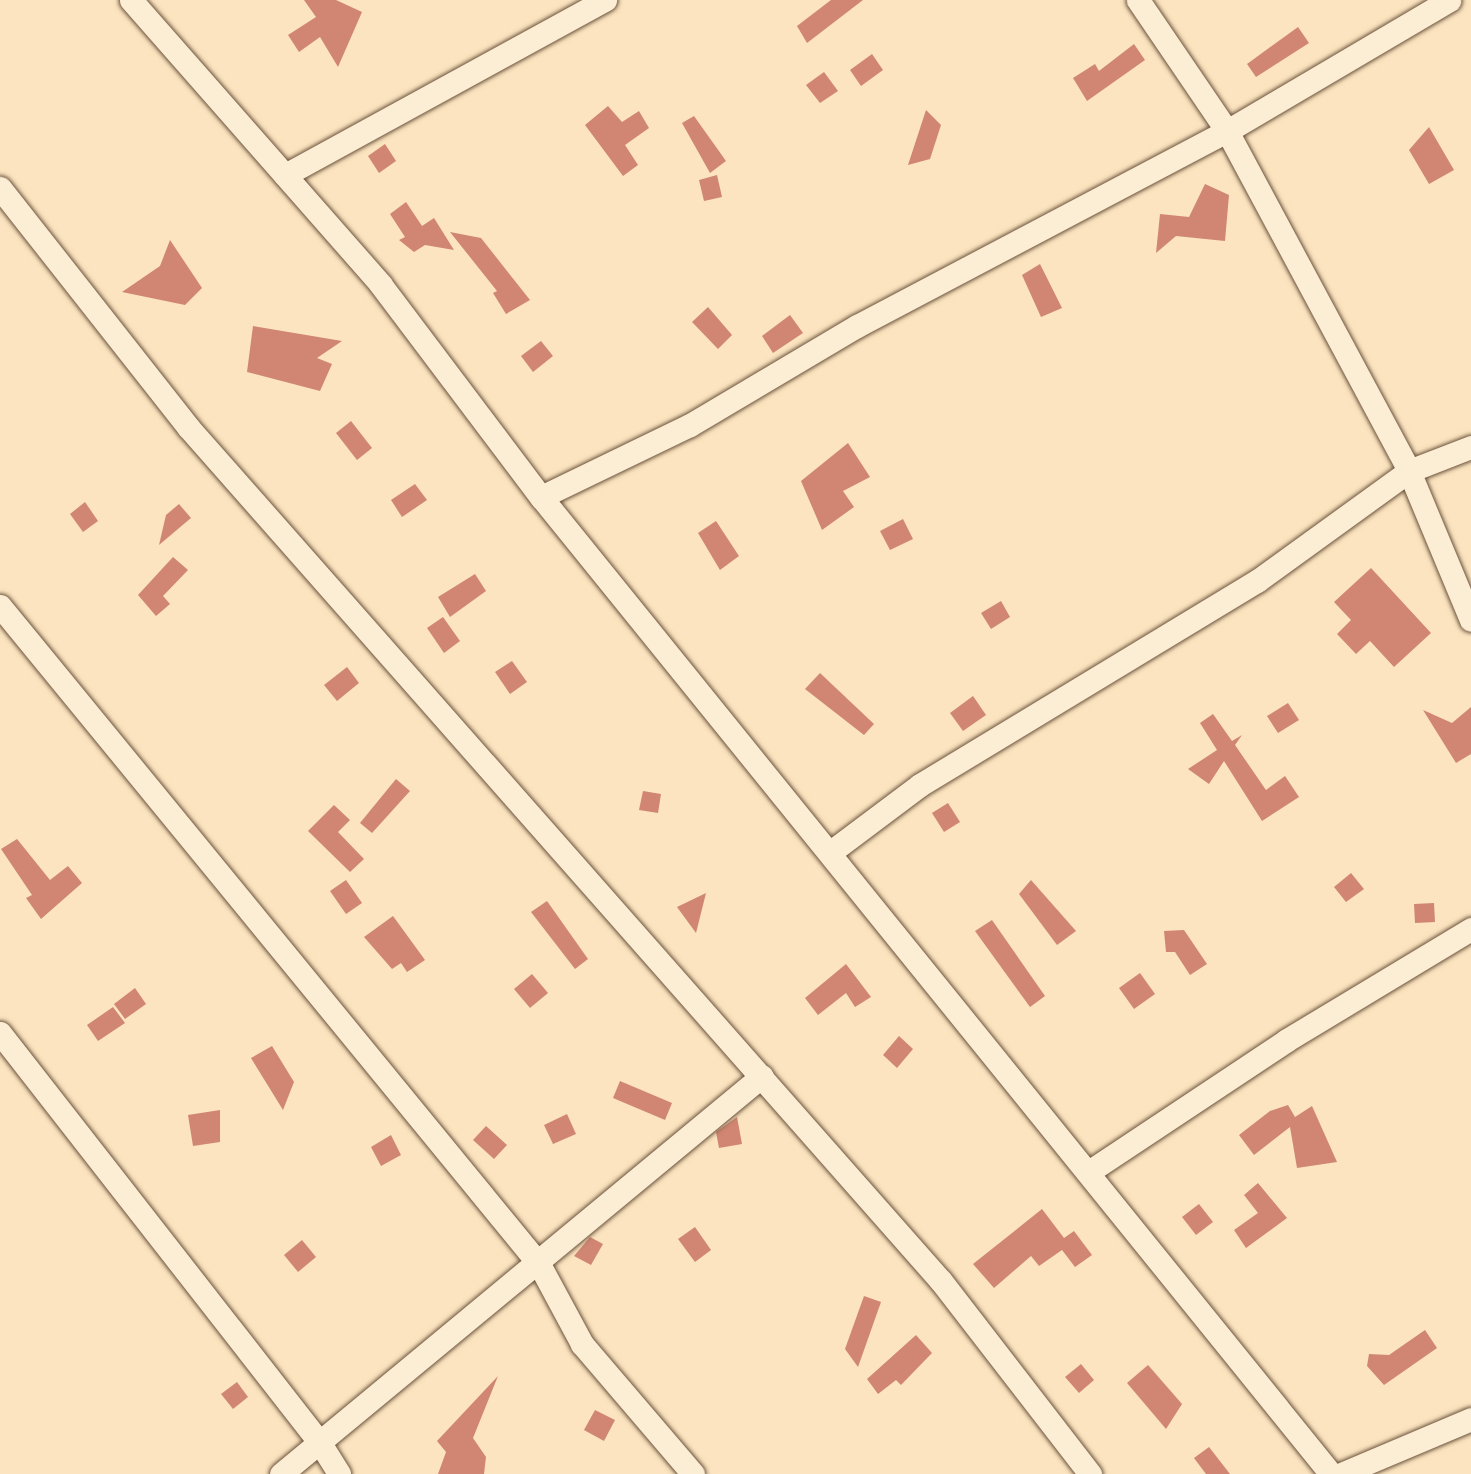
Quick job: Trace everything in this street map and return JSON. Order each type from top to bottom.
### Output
[{"type":"street","points":[[131,0],[381,285],[541,497],[832,851],[1331,1474]]},
{"type":"street","points":[[285,175],[605,0]]},
{"type":"street","points":[[1138,0],[1227,131],[1409,471],[1471,620]]},
{"type":"street","points":[[541,497],[690,425],[857,326],[1227,131],[1449,0]]},
{"type":"street","points":[[0,188],[188,427],[941,1281],[1090,1474]]},
{"type":"street","points":[[832,851],[920,785],[1256,581],[1409,471],[1471,447]]},
{"type":"street","points":[[0,606],[539,1264],[582,1344],[693,1474]]},
{"type":"street","points":[[1090,1171],[1287,1040],[1471,929]]},
{"type":"street","points":[[0,1033],[320,1443],[339,1474]]},
{"type":"street","points":[[281,1474],[539,1264],[762,1076]]},
{"type":"street","points":[[1341,1474],[1471,1419]]},
{"type":"building","points":[[304,0],[336,0],[362,12],[338,67],[320,37],[299,52],[288,35],[316,17]]},
{"type":"building","points":[[831,0],[863,0],[807,43],[797,26]]},
{"type":"building","points":[[1298,27],[1309,43],[1256,77],[1247,64]]},
{"type":"building","points":[[1134,44],[1145,60],[1087,101],[1073,78],[1095,64],[1099,71]]},
{"type":"building","points":[[872,54],[883,70],[861,86],[850,70]]},
{"type":"building","points":[[824,72],[838,91],[820,103],[806,85]]},
{"type":"building","points":[[608,106],[622,122],[639,111],[649,128],[625,145],[638,165],[623,176],[585,125]]},
{"type":"building","points":[[926,110],[941,125],[930,159],[908,165]]},
{"type":"building","points":[[694,116],[726,161],[710,173],[682,123]]},
{"type":"building","points":[[1429,127],[1454,170],[1429,184],[1409,150]]},
{"type":"building","points":[[385,144],[396,161],[379,173],[368,156]]},
{"type":"building","points":[[717,175],[722,197],[704,201],[699,180]]},
{"type":"building","points":[[1205,184],[1229,195],[1225,241],[1176,236],[1156,253],[1160,214],[1189,217]]},
{"type":"building","points":[[406,202],[422,226],[434,218],[454,250],[425,245],[414,252],[399,240],[405,237],[390,214]]},
{"type":"building","points":[[450,232],[481,238],[530,300],[506,314],[493,293],[497,291]]},
{"type":"building","points":[[170,240],[202,288],[185,305],[122,292],[160,266]]},
{"type":"building","points":[[1040,264],[1062,308],[1041,317],[1022,275]]},
{"type":"building","points":[[708,307],[732,335],[718,349],[692,322]]},
{"type":"building","points":[[790,315],[803,333],[773,353],[762,336]]},
{"type":"building","points":[[253,326],[342,341],[317,358],[332,364],[320,391],[247,372]]},
{"type":"building","points":[[541,341],[553,356],[533,372],[521,356]]},
{"type":"building","points":[[351,421],[372,448],[357,460],[336,433]]},
{"type":"building","points":[[848,443],[870,477],[843,491],[854,507],[822,530],[801,481]]},
{"type":"building","points":[[415,484],[427,500],[402,517],[391,500]]},
{"type":"building","points":[[85,502],[98,521],[83,532],[70,514]]},
{"type":"building","points":[[179,504],[191,518],[159,545],[166,515]]},
{"type":"building","points":[[903,519],[913,539],[890,550],[880,531]]},
{"type":"building","points":[[716,521],[739,556],[720,570],[698,533]]},
{"type":"building","points":[[173,557],[188,570],[163,596],[170,604],[156,616],[138,595]]},
{"type":"building","points":[[1371,568],[1431,633],[1394,667],[1370,641],[1356,654],[1337,634],[1351,620],[1334,602]]},
{"type":"building","points":[[475,574],[486,591],[450,617],[438,597]]},
{"type":"building","points":[[1001,601],[1010,617],[991,629],[981,613]]},
{"type":"building","points":[[443,617],[460,641],[444,653],[427,628]]},
{"type":"building","points":[[512,661],[527,682],[510,694],[495,672]]},
{"type":"building","points":[[347,667],[359,683],[337,701],[324,685]]},
{"type":"building","points":[[820,673],[874,724],[864,735],[805,689]]},
{"type":"building","points":[[973,696],[986,715],[963,731],[950,713]]},
{"type":"building","points":[[1288,703],[1299,720],[1278,733],[1267,716]]},
{"type":"building","points":[[1471,707],[1471,754],[1456,763],[1423,710],[1452,723]]},
{"type":"building","points":[[1213,714],[1232,741],[1242,735],[1235,745],[1266,790],[1285,776],[1299,797],[1262,821],[1224,761],[1209,784],[1188,769],[1217,750],[1200,723]]},
{"type":"building","points":[[396,779],[410,791],[372,833],[360,823]]},
{"type":"building","points":[[643,791],[661,794],[658,813],[639,810]]},
{"type":"building","points":[[948,803],[960,822],[944,832],[932,813]]},
{"type":"building","points":[[334,805],[350,820],[338,832],[364,859],[350,872],[308,831]]},
{"type":"building","points":[[17,839],[50,880],[68,866],[82,883],[41,919],[26,898],[32,895],[1,849]]},
{"type":"building","points":[[1351,873],[1364,889],[1346,902],[1334,887]]},
{"type":"building","points":[[346,880],[362,903],[346,914],[330,891]]},
{"type":"building","points":[[1031,880],[1076,931],[1057,945],[1019,894]]},
{"type":"building","points":[[706,893],[696,933],[677,907]]},
{"type":"building","points":[[547,901],[588,959],[575,969],[531,912]]},
{"type":"building","points":[[1434,903],[1435,922],[1415,923],[1414,904]]},
{"type":"building","points":[[393,916],[425,960],[407,972],[401,963],[392,969],[364,937]]},
{"type":"building","points":[[992,920],[1045,996],[1030,1007],[975,931]]},
{"type":"building","points":[[1184,930],[1207,964],[1190,975],[1175,952],[1166,952],[1164,931]]},
{"type":"building","points":[[846,964],[871,997],[855,1007],[846,993],[818,1015],[805,998]]},
{"type":"building","points":[[1140,973],[1155,994],[1134,1009],[1119,988]]},
{"type":"building","points":[[532,974],[548,993],[530,1008],[514,989]]},
{"type":"building","points":[[135,988],[146,1004],[125,1019],[114,1004]]},
{"type":"building","points":[[113,1007],[125,1023],[98,1041],[87,1025]]},
{"type":"building","points":[[899,1036],[913,1049],[897,1068],[883,1055]]},
{"type":"building","points":[[272,1046],[294,1082],[283,1110],[251,1058]]},
{"type":"building","points":[[620,1081],[672,1103],[665,1120],[613,1098]]},
{"type":"building","points":[[1288,1105],[1295,1117],[1312,1106],[1337,1162],[1297,1168],[1290,1127],[1254,1155],[1239,1135],[1270,1111]]},
{"type":"building","points":[[220,1110],[220,1142],[193,1146],[188,1115]]},
{"type":"building","points":[[567,1114],[576,1134],[553,1144],[544,1125]]},
{"type":"building","points":[[737,1117],[742,1144],[719,1148],[716,1132]]},
{"type":"building","points":[[486,1126],[507,1145],[494,1159],[473,1140]]},
{"type":"building","points":[[391,1135],[401,1155],[381,1166],[371,1147]]},
{"type":"building","points":[[1258,1183],[1287,1218],[1246,1248],[1234,1230],[1258,1213],[1244,1195]]},
{"type":"building","points":[[1199,1204],[1213,1222],[1196,1235],[1182,1217]]},
{"type":"building","points":[[1042,1209],[1064,1238],[1074,1231],[1092,1255],[1075,1267],[1062,1250],[1039,1266],[1031,1256],[994,1288],[973,1264]]},
{"type":"building","points":[[695,1227],[711,1250],[695,1262],[678,1239]]},
{"type":"building","points":[[590,1237],[603,1244],[591,1265],[574,1256]]},
{"type":"building","points":[[302,1240],[316,1257],[298,1272],[284,1255]]},
{"type":"building","points":[[864,1296],[881,1302],[858,1367],[845,1349]]},
{"type":"building","points":[[1425,1330],[1437,1348],[1384,1385],[1367,1366],[1369,1354],[1389,1355]]},
{"type":"building","points":[[916,1335],[932,1353],[901,1385],[896,1380],[878,1394],[867,1379]]},
{"type":"building","points":[[1081,1364],[1094,1380],[1079,1393],[1065,1377]]},
{"type":"building","points":[[1148,1365],[1182,1404],[1166,1429],[1127,1383]]},
{"type":"building","points":[[498,1376],[473,1438],[486,1457],[484,1474],[438,1474],[446,1452],[437,1441]]},
{"type":"building","points":[[237,1382],[248,1397],[233,1409],[221,1394]]},
{"type":"building","points":[[595,1410],[615,1420],[604,1441],[584,1430]]},
{"type":"building","points":[[1209,1447],[1230,1474],[1206,1474],[1194,1458]]}]
